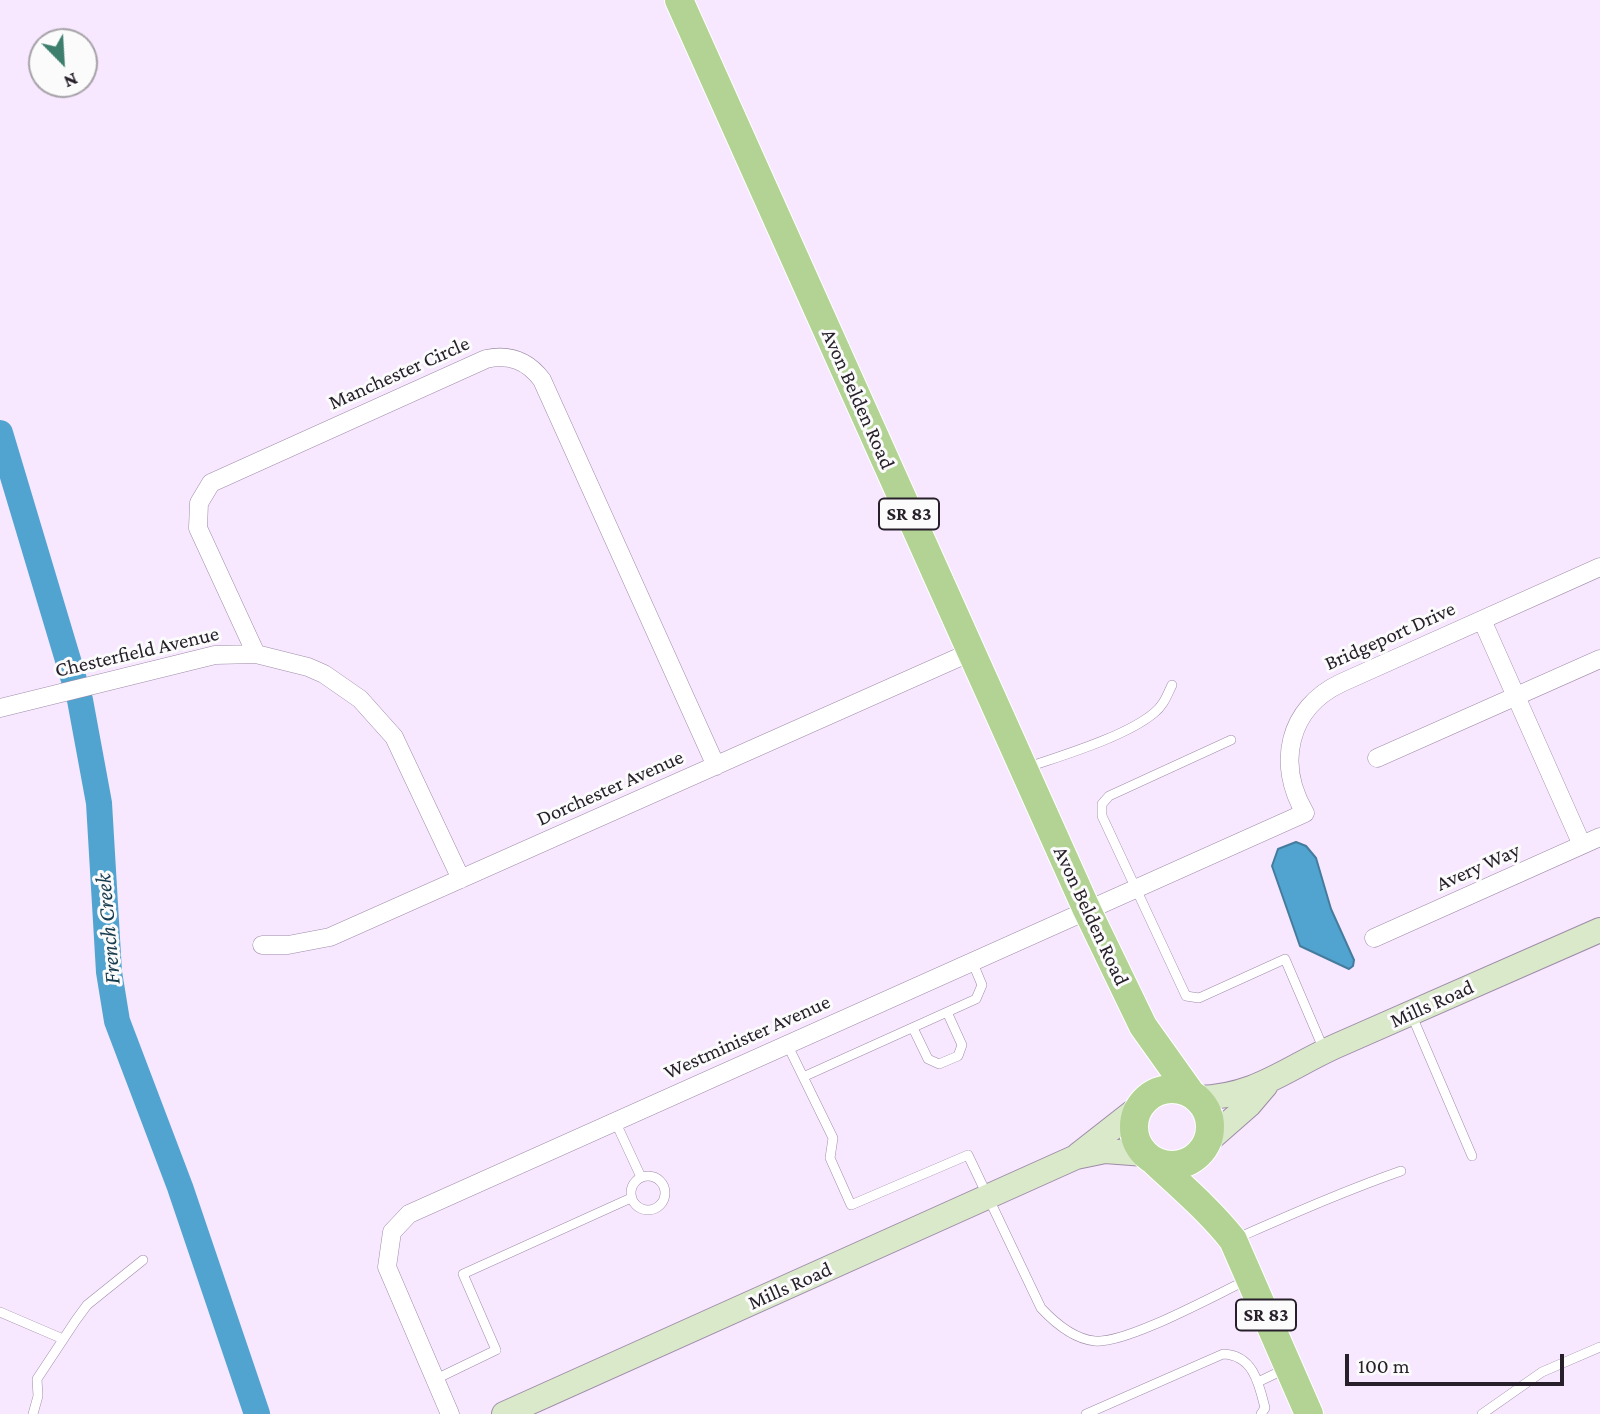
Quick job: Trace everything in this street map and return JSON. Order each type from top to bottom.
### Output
[{"type":"main road","name":"Avon Belden Road","points":[[679,0],[1087,910],[1143,1026],[1194,1095]]},
{"type":"main road","name":"Avon Belden Road","points":[[1142,1103],[1150,1070],[1143,1026]]},
{"type":"main road","points":[[1166,1088],[1194,1095],[1210,1118],[1205,1146],[1180,1165],[1150,1158],[1133,1132],[1142,1103],[1166,1088]]},
{"type":"main road","name":"SR 83","points":[[1205,1146],[1205,1185],[1250,1279],[1309,1414]]},
{"type":"main road","name":"SR 83","points":[[1150,1158],[1225,1230]]},
{"type":"street","name":"Manchester Circle","points":[[256,654],[198,527],[199,503],[211,483],[486,359],[510,357],[525,363],[542,380],[716,766]]},
{"type":"street","name":"Bridgeport Drive","points":[[1305,813],[1293,791],[1289,756],[1296,726],[1308,706],[1329,688],[1600,567]]},
{"type":"street","points":[[1482,620],[1582,845]]},
{"type":"street","name":"Dorchester Avenue","points":[[262,945],[288,945],[330,937],[971,652]]},
{"type":"street","name":"Chesterfield Avenue","points":[[0,708],[206,656],[256,654],[296,663],[324,674],[372,711],[402,751],[461,879]]},
{"type":"street","points":[[1377,758],[1600,659]]},
{"type":"street","name":"Westminister Avenue","points":[[450,1414],[390,1280],[387,1255],[392,1232],[402,1220],[419,1209],[1305,813]]},
{"type":"street","name":"Avery Way","points":[[1374,938],[1600,837]]},
{"type":"street","name":"Mills Road","points":[[1194,1095],[1227,1096],[1266,1084],[1324,1051],[1600,930]]},
{"type":"street","name":"Mills Road","points":[[1205,1146],[1249,1105],[1266,1084]]},
{"type":"street","name":"Mills Road","points":[[1076,1157],[1142,1103]]},
{"type":"street","name":"Mills Road","points":[[504,1414],[1076,1157],[1105,1151],[1150,1158]]},
{"type":"lane","points":[[1024,769],[1094,743],[1153,714],[1164,702],[1172,685]]},
{"type":"lane","points":[[1231,740],[1109,796],[1101,804],[1102,816],[1186,996],[1199,998],[1285,959],[1324,1051]]},
{"type":"lane","points":[[803,1077],[976,999],[982,985],[972,961]]},
{"type":"lane","points":[[913,1028],[928,1059],[939,1064],[958,1056],[962,1045],[947,1012]]},
{"type":"lane","points":[[1411,1013],[1472,1156]]},
{"type":"lane","points":[[787,1044],[833,1138],[830,1158],[852,1205],[968,1156],[1041,1308],[1058,1327],[1095,1341],[1130,1334],[1250,1279]]},
{"type":"lane","points":[[615,1121],[641,1177]]},
{"type":"lane","points":[[1225,1230],[1322,1203],[1336,1194],[1401,1171]]},
{"type":"lane","points":[[652,1176],[661,1181],[665,1198],[658,1207],[646,1210],[636,1205],[631,1198],[632,1185],[641,1177],[652,1176]]},
{"type":"lane","points":[[435,1380],[496,1350],[463,1274],[631,1198]]},
{"type":"lane","points":[[33,1414],[38,1396],[37,1379],[87,1305],[143,1260]]},
{"type":"lane","points":[[0,1312],[63,1339]]},
{"type":"lane","points":[[1482,1414],[1542,1373],[1600,1347]]},
{"type":"lane","points":[[1086,1414],[1223,1354],[1235,1354],[1246,1360],[1258,1382],[1265,1408],[1261,1414]]},
{"type":"lane","points":[[1258,1382],[1288,1367]]},
{"type":"water","points":[[1296,842],[1306,846],[1316,858],[1331,909],[1354,960],[1349,969],[1300,946],[1272,866],[1278,849]]},
{"type":"waterway","name":"French Creek","points":[[0,433],[80,700],[99,803],[109,972],[117,1021],[180,1187],[257,1414]]}]
